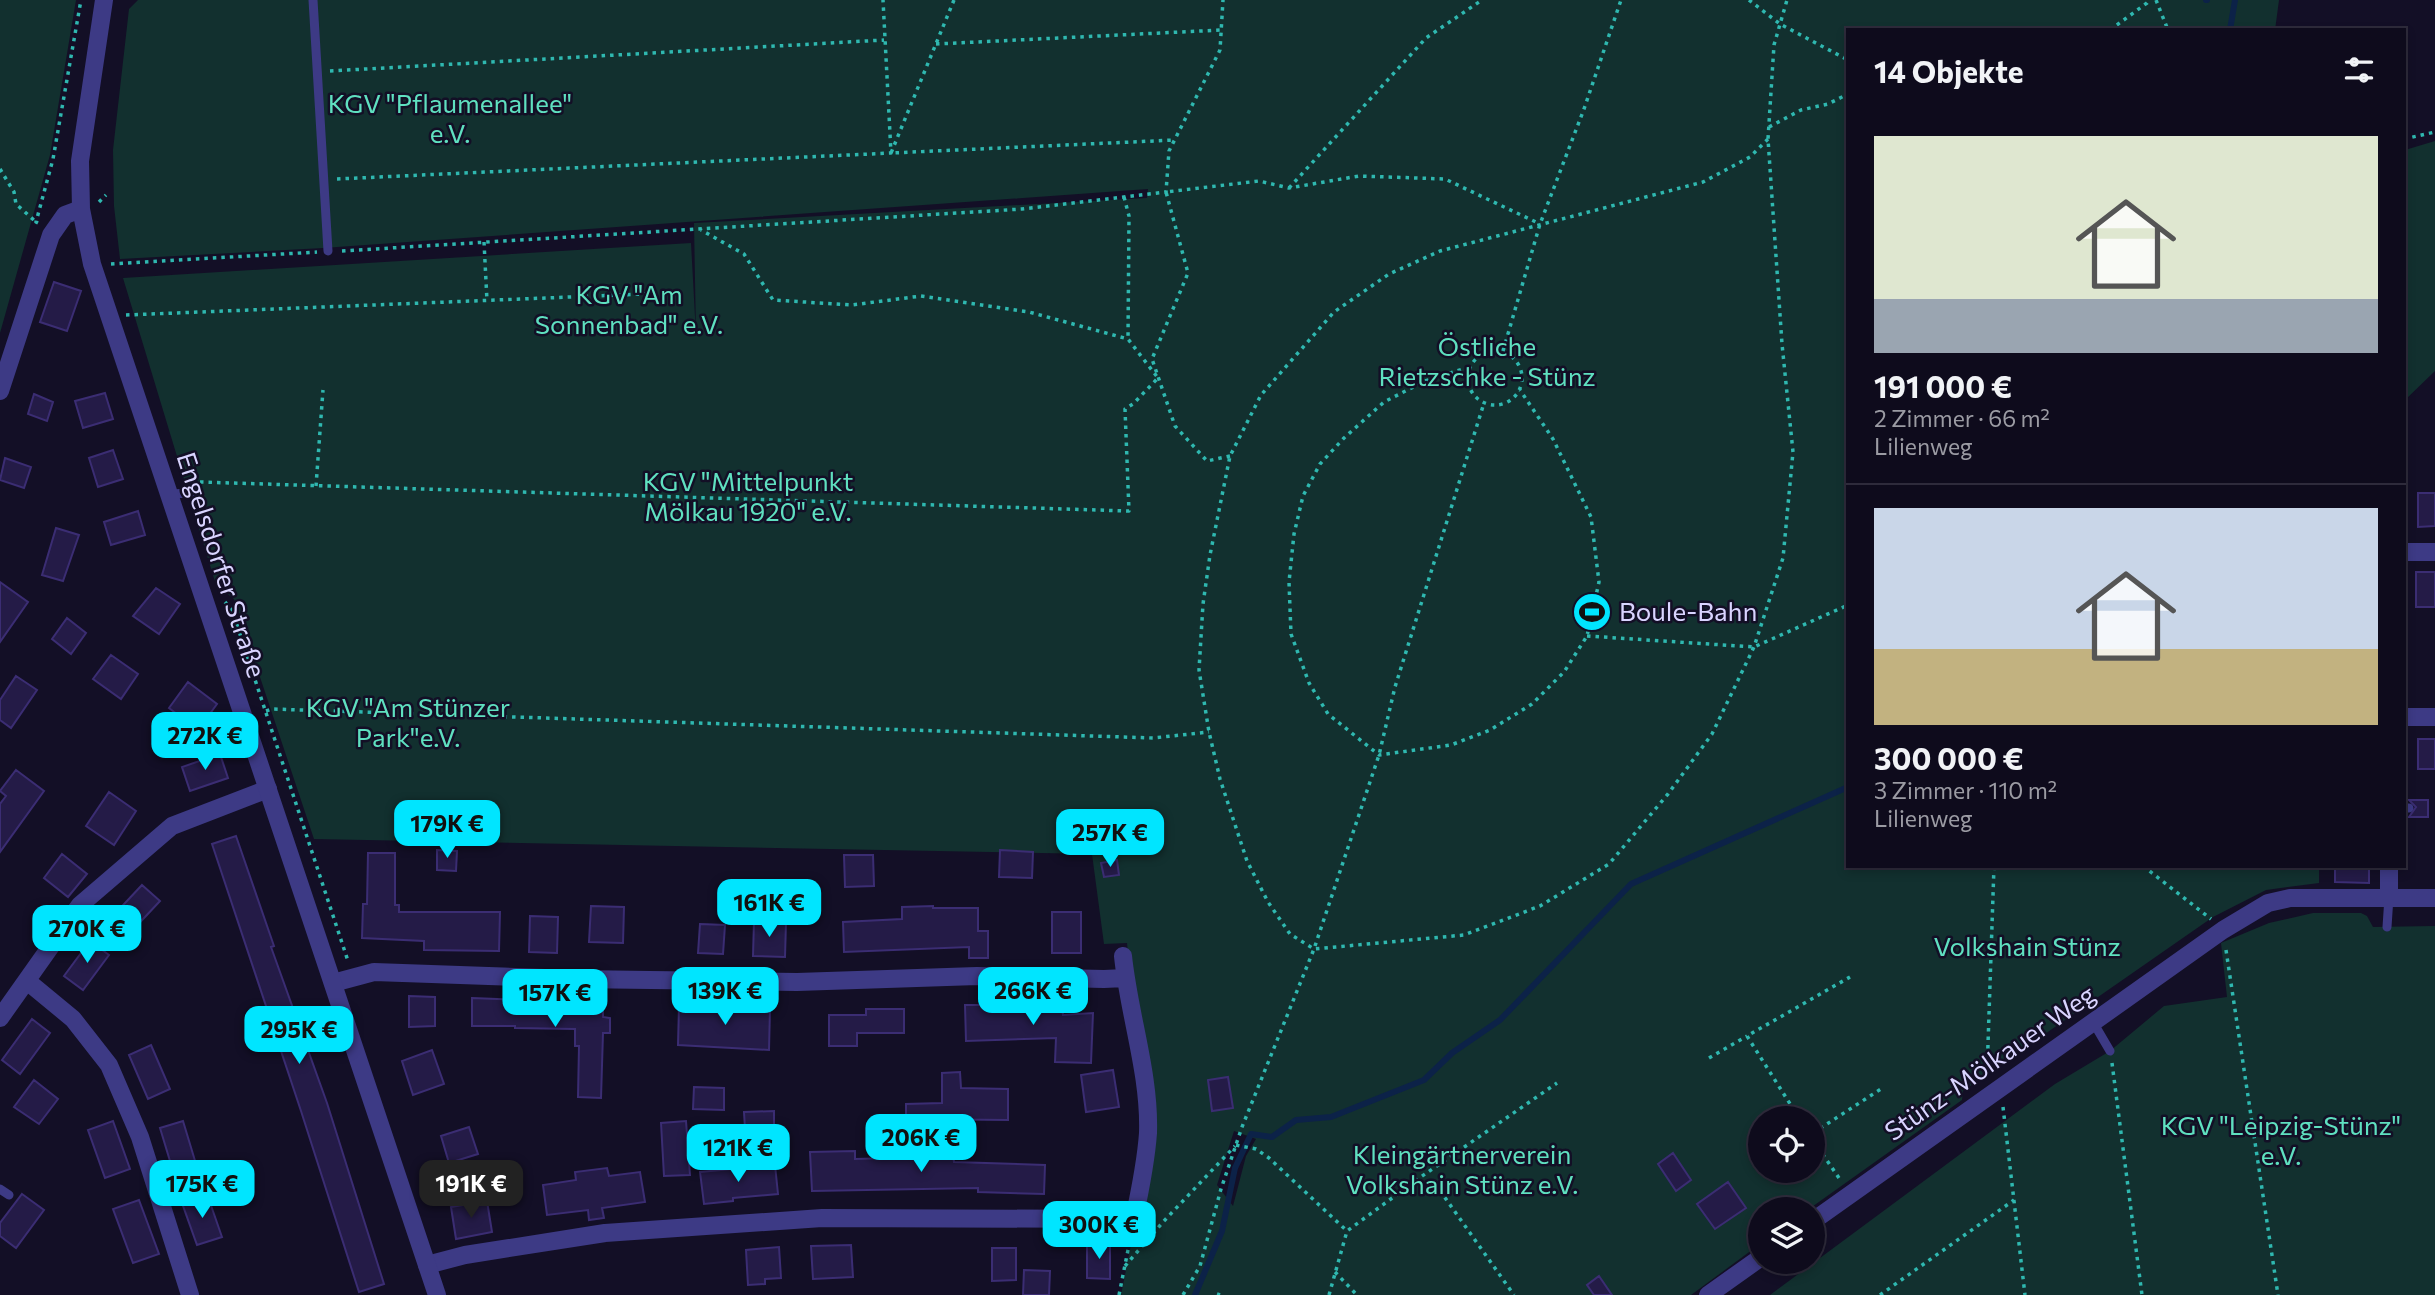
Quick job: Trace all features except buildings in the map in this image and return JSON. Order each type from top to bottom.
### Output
[{"type":"street","name":"Engelsdorfer Straße","points":[[104,0],[80,161],[81,209],[92,264],[333,983],[426,1265],[432,1294]]},
{"type":"street","points":[[0,391],[51,235],[65,215],[81,209]]},
{"type":"street","points":[[2406,552],[2435,552]]},
{"type":"street","points":[[2406,717],[2435,717]]},
{"type":"street","points":[[0,1018],[80,905],[172,826],[268,789]]},
{"type":"street","points":[[2389,868],[2389,897]]},
{"type":"street","name":"Stünz-Mölkauer Weg","points":[[1825,1212],[2223,930],[2268,903],[2290,898],[2435,898]]},
{"type":"street","points":[[426,1265],[464,1255],[605,1233],[800,1220],[1134,1219],[1143,1180],[1148,1132],[1142,1062],[1123,956]]},
{"type":"street","points":[[333,983],[374,972],[575,979],[797,982],[977,976],[1125,978]]},
{"type":"street","points":[[27,981],[73,1019],[109,1065],[140,1137],[190,1295]]},
{"type":"street","points":[[1708,1295],[1748,1267]]},
{"type":"lane","points":[[313,0],[328,251]]},
{"type":"lane","points":[[170,494],[191,493]]},
{"type":"lane","points":[[2387,926],[2389,897]]},
{"type":"lane","points":[[2093,1022],[2110,1051]]},
{"type":"lane","points":[[0,1189],[9,1195]]},
{"type":"path","points":[[36,222],[53,159],[81,0]]},
{"type":"path","points":[[883,0],[891,153]]},
{"type":"path","points":[[891,153],[954,0]]},
{"type":"path","points":[[1223,0],[1220,50],[1169,151],[1166,192],[1188,273],[1152,359],[1175,426],[1207,461],[1230,456]]},
{"type":"path","points":[[1289,188],[1426,38],[1482,0]]},
{"type":"path","points":[[1503,351],[1540,224],[1584,109],[1620,0]]},
{"type":"path","points":[[1749,0],[1780,24],[1846,59]]},
{"type":"path","points":[[1768,139],[1750,157],[1703,182],[1440,251],[1389,274],[1334,312],[1261,395],[1230,456],[1209,555],[1199,670],[1209,732],[1230,815],[1247,861],[1268,901],[1290,934],[1314,949],[1464,935],[1540,906],[1609,863],[1668,794],[1712,734],[1754,647],[1783,558],[1793,452],[1782,344],[1768,139],[1774,45],[1787,0]]},
{"type":"path","points":[[2113,28],[2149,0]]},
{"type":"path","points":[[2156,0],[2167,27]]},
{"type":"path","points":[[936,44],[1222,30]]},
{"type":"path","points":[[318,72],[884,40]]},
{"type":"path","points":[[1769,127],[1801,110],[1828,104],[1846,95]]},
{"type":"path","points":[[2406,139],[2435,132]]},
{"type":"path","points":[[324,180],[1175,140]]},
{"type":"path","points":[[0,169],[14,192],[16,204],[51,235]]},
{"type":"path","points":[[372,249],[1021,209],[1259,181],[1289,188],[1359,176],[1445,178],[1540,224]]},
{"type":"path","points":[[1124,197],[1129,216],[1128,339]]},
{"type":"path","points":[[192,482],[1129,512],[1125,409],[1158,378],[1128,339],[1029,312],[921,296],[852,305],[773,300],[744,254],[699,229]]},
{"type":"path","points":[[484,242],[487,300]]},
{"type":"path","points":[[116,265],[300,253]]},
{"type":"path","points":[[124,315],[669,293]]},
{"type":"path","points":[[1469,368],[1469,386],[1473,395],[1484,403],[1505,404],[1520,390],[1522,371],[1514,358],[1503,351],[1494,350],[1480,354],[1469,368],[1425,381],[1384,402],[1344,438],[1321,464],[1303,496],[1294,534],[1289,582],[1292,634],[1308,683],[1328,714],[1379,755],[1451,745],[1490,730],[1532,704],[1564,672],[1587,636],[1599,582],[1591,517],[1553,439],[1520,390]]},
{"type":"path","points":[[316,486],[323,390]]},
{"type":"path","points":[[1183,1295],[1200,1266],[1237,1145],[1314,949],[1379,755],[1395,687],[1484,403]]},
{"type":"path","points":[[222,600],[232,610],[354,976]]},
{"type":"path","points":[[1587,636],[1754,647],[1846,606]]},
{"type":"path","points":[[266,711],[272,709],[573,718],[1153,738],[1209,732]]},
{"type":"path","points":[[1994,868],[1994,1092],[2014,1200],[2025,1295]]},
{"type":"path","points":[[2146,868],[2223,930],[2278,1295]]},
{"type":"path","points":[[1709,1058],[1850,977]]},
{"type":"path","points":[[1747,1036],[1791,1106]]},
{"type":"path","points":[[2110,1051],[2142,1295]]},
{"type":"path","points":[[1329,1295],[1346,1231],[1557,1083]]},
{"type":"path","points":[[1825,1125],[1884,1087]]},
{"type":"path","points":[[1237,1145],[1250,1147],[1269,1158],[1346,1231]]},
{"type":"path","points":[[1125,1266],[1237,1145]]},
{"type":"path","points":[[1825,1158],[1850,1194]]},
{"type":"path","points":[[1413,1182],[1436,1185],[1514,1295]]},
{"type":"path","points":[[1880,1295],[2014,1200]]},
{"type":"path","points":[[1119,1295],[1134,1219]]},
{"type":"path","points":[[1335,1272],[1357,1295]]},
{"type":"green space","points":[[0,0],[76,0],[50,155],[0,333]]},
{"type":"green space","name":"Östliche Rietzschke - Stünz","points":[[138,0],[2279,0],[2275,28],[1846,28],[1846,868],[2319,868],[2319,883],[2266,890],[2213,917],[1963,1091],[1962,1100],[1825,1198],[1748,1197],[1748,1253],[1691,1295],[1121,1295],[1155,1124],[1131,984],[1127,943],[1104,944],[1092,854],[314,839],[234,599],[216,585],[123,278],[691,243],[696,335],[694,223],[1147,198],[1148,189],[323,248],[120,259],[114,206],[113,150],[129,9]],"holes":[[[1234,1131],[1256,1139],[1246,1156],[1233,1206],[1217,1185]]]},
{"type":"green space","points":[[2435,141],[2435,371],[2406,399],[2406,150]]},
{"type":"green space","name":"KGV \"Leipzig-Stünz\" e.V.","points":[[2313,913],[2361,913],[2367,916],[2373,927],[2435,926],[2435,1295],[1770,1295],[1798,1274],[1825,1274],[1825,1254],[2055,1084],[2110,1051],[2164,1006],[2227,997],[2221,943],[2269,923]]},
{"type":"waterway","points":[[2230,28],[2235,0]]},
{"type":"waterway","points":[[1195,1295],[1222,1231],[1235,1168],[1251,1134],[1272,1137],[1296,1120],[1331,1117],[1424,1080],[1452,1053],[1500,1020],[1631,884],[1846,788]]},
{"type":"place","name":"Boule-Bahn","points":[[1592,612]]},
{"type":"park label","name":"KGV \"Pflaumenallee\" e.V.","points":[[450,119]]},
{"type":"park label","name":"KGV \"Am Sonnenbad\" e.V.","points":[[629,310]]},
{"type":"park label","name":"KGV \"Mittelpunkt Mölkau 1920\" e.V.","points":[[748,497]]},
{"type":"park label","name":"KGV \"Am Stünzer Park\"e.V.","points":[[408,723]]},
{"type":"park label","name":"Volkshain Stünz","points":[[2027,947]]},
{"type":"park label","name":"Kleingärtnerverein Volkshain Stünz e.V.","points":[[1462,1170]]}]
